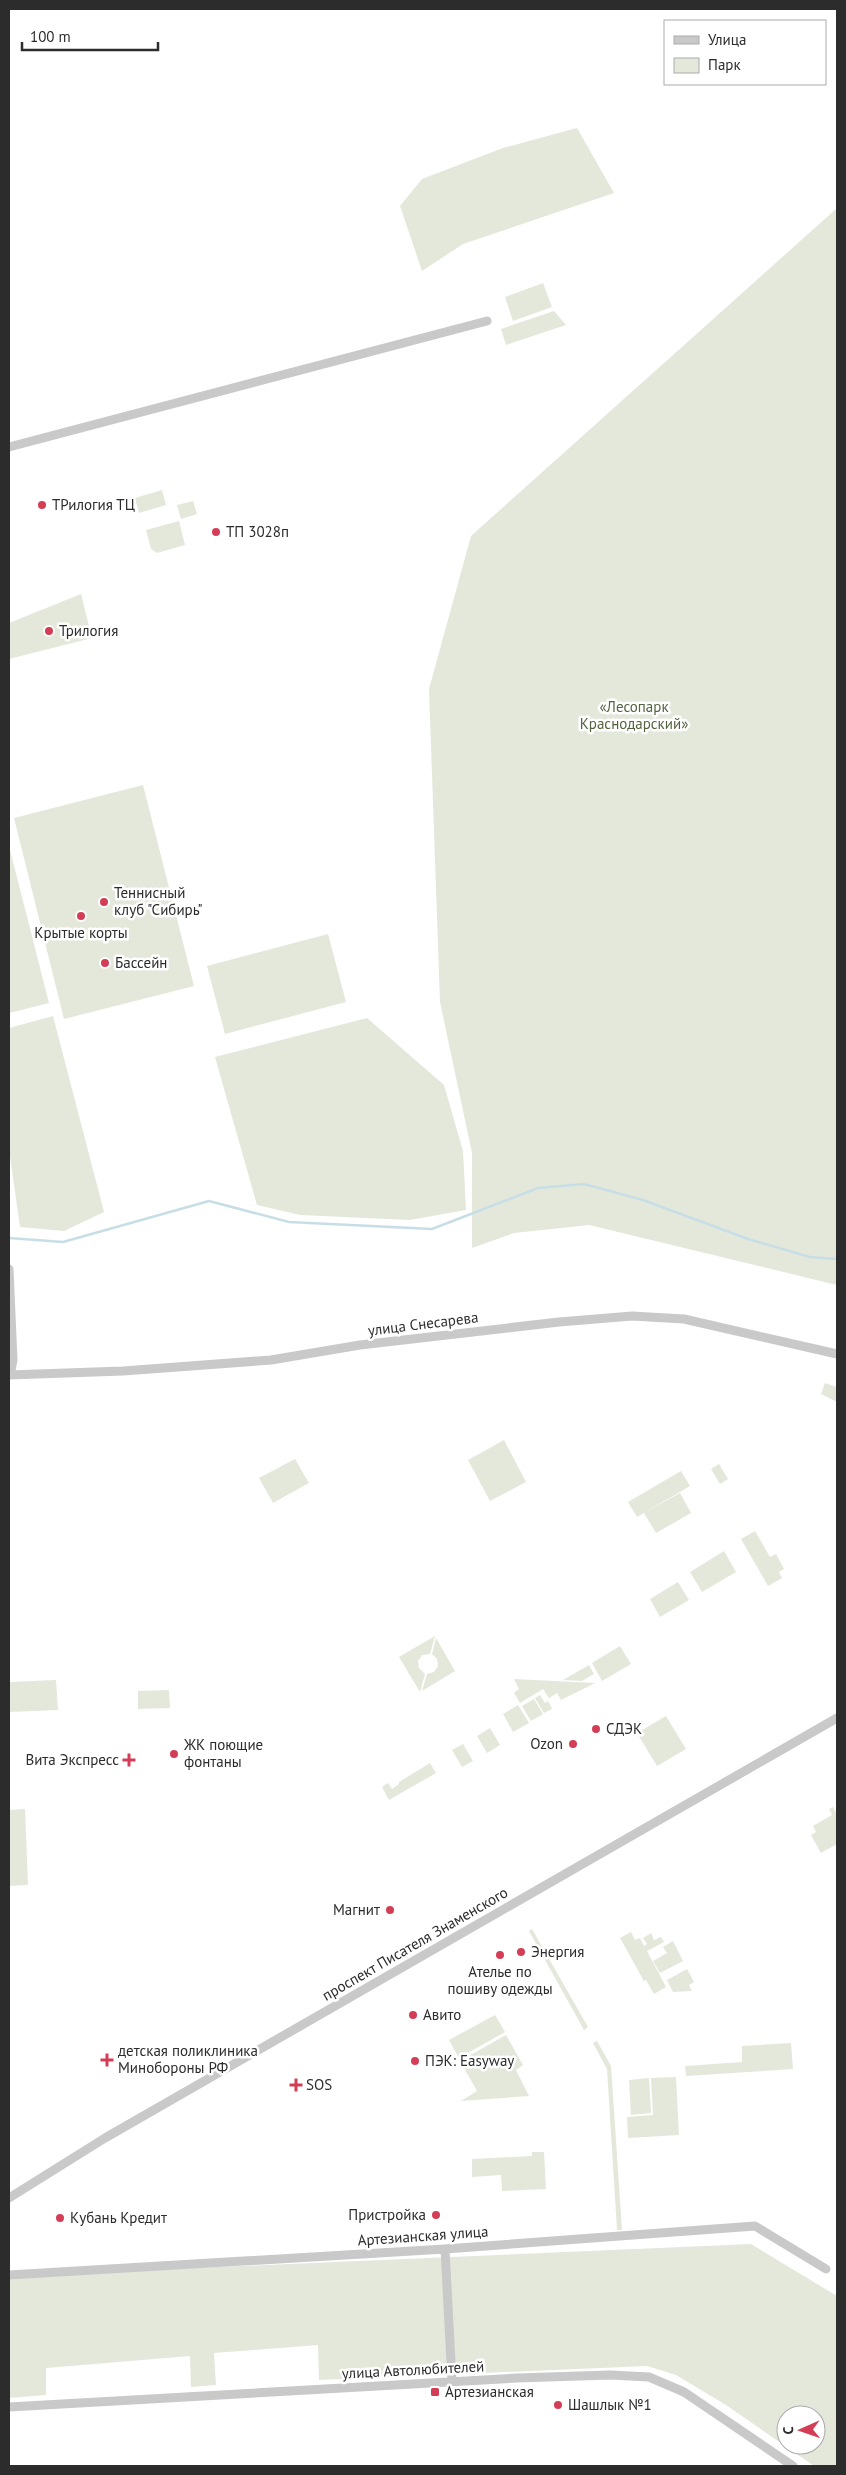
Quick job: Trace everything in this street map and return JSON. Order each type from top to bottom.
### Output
[{"type":"street","points":[[9,447],[487,321]]},
{"type":"street","points":[[9,1269],[13,1360],[10,1375]]},
{"type":"street","name":"улица Снесарева","points":[[10,1375],[123,1371],[271,1360],[360,1345],[559,1322],[632,1316],[684,1318],[837,1354]]},
{"type":"street","name":"проспект Писателя Знаменского","points":[[9,2198],[105,2138],[837,1718]]},
{"type":"street","name":"Артезианская улица","points":[[9,2275],[445,2249],[755,2226],[826,2269]]},
{"type":"street","points":[[445,2249],[452,2381]]},
{"type":"street","name":"улица Автолюбителей","points":[[9,2407],[452,2381],[610,2374],[648,2377],[684,2392],[793,2466]]},
{"type":"green space","points":[[577,128],[614,193],[463,244],[422,271],[400,206],[422,179],[503,148]]},
{"type":"green space","name":"«Лесопарк Краснодарский»","points":[[837,208],[837,1285],[589,1225],[514,1233],[472,1248],[472,1153],[440,1002],[429,689],[471,536]]},
{"type":"green space","points":[[543,283],[552,307],[513,321],[505,297]]},
{"type":"green space","points":[[554,311],[566,325],[506,345],[501,329]]},
{"type":"green space","points":[[162,490],[166,505],[139,513],[135,498]]},
{"type":"green space","points":[[193,501],[197,514],[181,519],[177,505]]},
{"type":"green space","points":[[179,521],[185,545],[157,553],[151,549],[146,530]]},
{"type":"green space","name":"Трилогия","points":[[81,594],[92,638],[9,659],[9,623]]},
{"type":"green space","name":"Теннисный клуб \"Сибирь\"","points":[[143,785],[194,986],[64,1019],[14,818]]},
{"type":"green space","points":[[9,846],[49,1003],[9,1013]]},
{"type":"green space","points":[[328,934],[346,1002],[225,1034],[207,966]]},
{"type":"green space","points":[[53,1016],[104,1212],[64,1231],[20,1227],[9,1149],[9,1028]]},
{"type":"green space","points":[[367,1018],[444,1085],[463,1151],[466,1210],[410,1220],[300,1215],[257,1205],[215,1057]]},
{"type":"green space","points":[[825,1383],[837,1387],[837,1402],[821,1394]]},
{"type":"green space","points":[[504,1440],[526,1482],[490,1501],[468,1460]]},
{"type":"green space","points":[[295,1459],[309,1483],[273,1503],[259,1478]]},
{"type":"green space","points":[[719,1464],[728,1479],[720,1484],[711,1469]]},
{"type":"green space","points":[[681,1471],[690,1486],[637,1517],[628,1502]]},
{"type":"green space","points":[[680,1493],[691,1513],[656,1533],[644,1513]]},
{"type":"green space","points":[[755,1531],[770,1557],[776,1554],[784,1569],[779,1572],[782,1578],[768,1586],[741,1539]]},
{"type":"green space","points":[[724,1551],[736,1572],[702,1592],[690,1572]]},
{"type":"green space","points":[[678,1582],[689,1600],[660,1617],[650,1599]]},
{"type":"green space","points":[[435,1636],[430,1654],[422,1655],[418,1661],[419,1668],[425,1674],[420,1692],[399,1657]]},
{"type":"green space","points":[[436,1638],[455,1671],[422,1691],[427,1674],[434,1672],[438,1666],[437,1659],[432,1654]]},
{"type":"green space","points":[[620,1646],[631,1664],[602,1681],[592,1663]]},
{"type":"green space","points":[[589,1665],[594,1674],[582,1681],[563,1680]]},
{"type":"green space","points":[[514,1679],[595,1683],[561,1700],[557,1693],[549,1698],[543,1689],[520,1703],[514,1693],[519,1689]]},
{"type":"green space","points":[[56,1680],[58,1710],[9,1712],[9,1682]]},
{"type":"green space","points":[[169,1690],[170,1708],[138,1709],[138,1691]]},
{"type":"green space","points":[[540,1695],[545,1703],[548,1701],[552,1709],[544,1713],[535,1698]]},
{"type":"green space","points":[[534,1699],[543,1714],[531,1721],[522,1706]]},
{"type":"green space","points":[[518,1705],[529,1723],[513,1732],[503,1714]]},
{"type":"green space","points":[[666,1716],[686,1749],[657,1766],[637,1733]]},
{"type":"green space","points":[[490,1728],[500,1745],[487,1753],[477,1736]]},
{"type":"green space","points":[[463,1744],[473,1761],[462,1767],[452,1750]]},
{"type":"green space","points":[[430,1763],[436,1773],[389,1800],[382,1787],[388,1783],[392,1789],[399,1782]]},
{"type":"green space","points":[[833,1807],[837,1815],[837,1844],[821,1853],[811,1835],[816,1832],[813,1826],[832,1815],[829,1809]]},
{"type":"green space","points":[[25,1809],[28,1885],[9,1886],[9,1810]]},
{"type":"green space","points":[[532,1929],[588,2027],[584,2030],[529,1931]]},
{"type":"green space","points":[[631,1932],[635,1940],[640,1938],[644,1946],[647,1944],[643,1938],[651,1933],[654,1940],[661,1937],[664,1942],[647,1951],[666,1987],[654,1994],[646,1980],[644,1981],[620,1938]]},
{"type":"green space","points":[[673,1941],[683,1961],[660,1973],[653,1961],[667,1953],[663,1947]]},
{"type":"green space","points":[[687,1969],[694,1982],[689,1985],[692,1991],[673,1992],[667,1980]]},
{"type":"green space","points":[[495,2015],[505,2032],[459,2058],[449,2040]]},
{"type":"green space","points":[[506,2035],[523,2065],[516,2070],[529,2096],[461,2101],[477,2091],[460,2061]]},
{"type":"green space","points":[[597,2041],[611,2066],[622,2230],[617,2230],[607,2069],[593,2043]]},
{"type":"green space","points":[[791,2043],[793,2069],[686,2076],[685,2066],[742,2062],[742,2046]]},
{"type":"green space","points":[[676,2077],[679,2135],[628,2138],[627,2117],[653,2115],[651,2078]]},
{"type":"green space","points":[[649,2078],[651,2113],[631,2115],[629,2080]]},
{"type":"green space","points":[[532,2152],[544,2152],[546,2189],[502,2191],[501,2175],[472,2177],[472,2159],[532,2156]]},
{"type":"green space","points":[[751,2244],[837,2296],[837,2466],[814,2466],[798,2455],[826,2455],[826,2405],[776,2405],[776,2440],[726,2405],[676,2375],[647,2366],[319,2380],[318,2345],[214,2353],[216,2385],[191,2387],[190,2356],[46,2368],[46,2395],[9,2398],[9,2276]]},
{"type":"waterway","points":[[9,1238],[63,1242],[209,1201],[289,1222],[432,1229],[538,1188],[584,1184],[643,1200],[748,1239],[810,1257],[837,1259]]},
{"type":"place","name":"ТРилогия ТЦ","points":[[42,505]]},
{"type":"place","name":"ТП 3028п","points":[[216,532]]},
{"type":"place","name":"Трилогия","points":[[49,631]]},
{"type":"place","name":"Теннисный клуб \"Сибирь\"","points":[[104,902]]},
{"type":"place","name":"Крытые корты","points":[[81,916]]},
{"type":"place","name":"Бассейн","points":[[105,963]]},
{"type":"place","name":"СДЭК","points":[[596,1729]]},
{"type":"place","name":"Ozon","points":[[573,1744]]},
{"type":"place","name":"ЖК поющие фонтаны","points":[[174,1754]]},
{"type":"place","name":"Вита Экспресс","points":[[129,1760]]},
{"type":"place","name":"Магнит","points":[[390,1910]]},
{"type":"place","name":"Энергия","points":[[521,1952]]},
{"type":"place","name":"Ателье по пошиву одежды","points":[[500,1955]]},
{"type":"place","name":"Авито","points":[[413,2015]]},
{"type":"place","name":"детская поликлиника Минобороны РФ","points":[[107,2060]]},
{"type":"place","name":"ПЭК: Easyway","points":[[415,2061]]},
{"type":"place","name":"SOS","points":[[296,2085]]},
{"type":"place","name":"Пристройка","points":[[436,2215]]},
{"type":"place","name":"Кубань Кредит","points":[[60,2218]]},
{"type":"place","name":"Артезианская","points":[[435,2392]]},
{"type":"place","name":"Шашлык №1","points":[[558,2405]]}]
